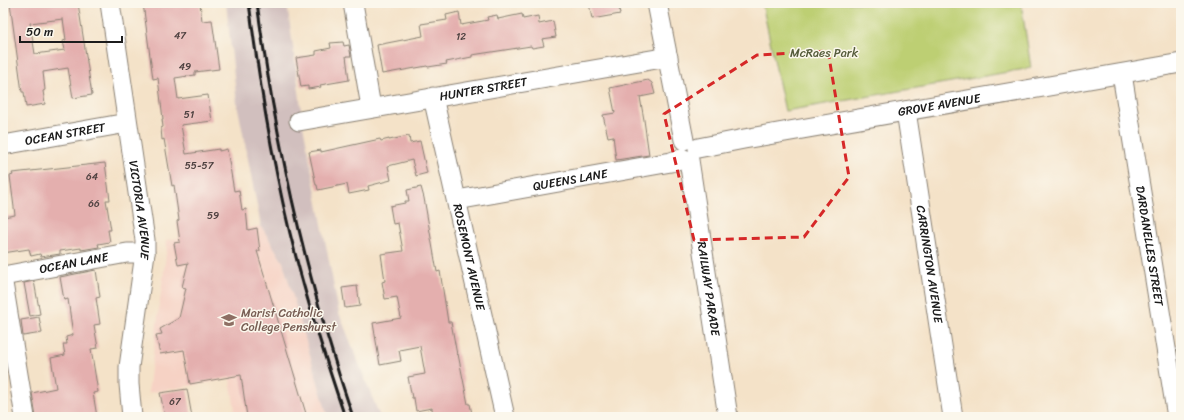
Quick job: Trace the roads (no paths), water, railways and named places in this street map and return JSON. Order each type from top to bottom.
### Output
[{"type":"street","name":"VICTORIA AVENUE","points":[[110,3],[144,233],[145,253],[129,367],[129,399],[132,417]]},
{"type":"street","points":[[353,3],[371,107]]},
{"type":"street","name":"RAILWAY PARADE","points":[[657,3],[688,152],[728,417]]},
{"type":"street","name":"HUNTER STREET","points":[[299,121],[371,107],[668,57]]},
{"type":"street","name":"GROVE AVENUE","points":[[688,152],[744,139],[1181,63]]},
{"type":"street","name":"DARDANELLES STREET","points":[[1122,74],[1177,417]]},
{"type":"street","name":"ROSEMONT AVENUE","points":[[433,97],[505,417]]},
{"type":"street","name":"CARRINGTON AVENUE","points":[[906,111],[953,417]]},
{"type":"street","name":"OCEAN STREET","points":[[3,145],[127,123]]},
{"type":"street","name":"QUEENS LANE","points":[[457,200],[671,162],[688,152]]},
{"type":"street","name":"OCEAN LANE","points":[[3,276],[127,254],[145,253]]},
{"type":"street","points":[[3,284],[24,417]]},
{"type":"railway","points":[[249,3],[268,131],[288,226],[301,277],[345,417]]},
{"type":"railway","points":[[257,3],[274,108],[307,264],[336,366],[353,417]]},
{"type":"place","name":"Marist Catholic College Penshurst","points":[[229,320]]},
{"type":"park label","name":"McRaes Park","points":[[824,53]]}]
